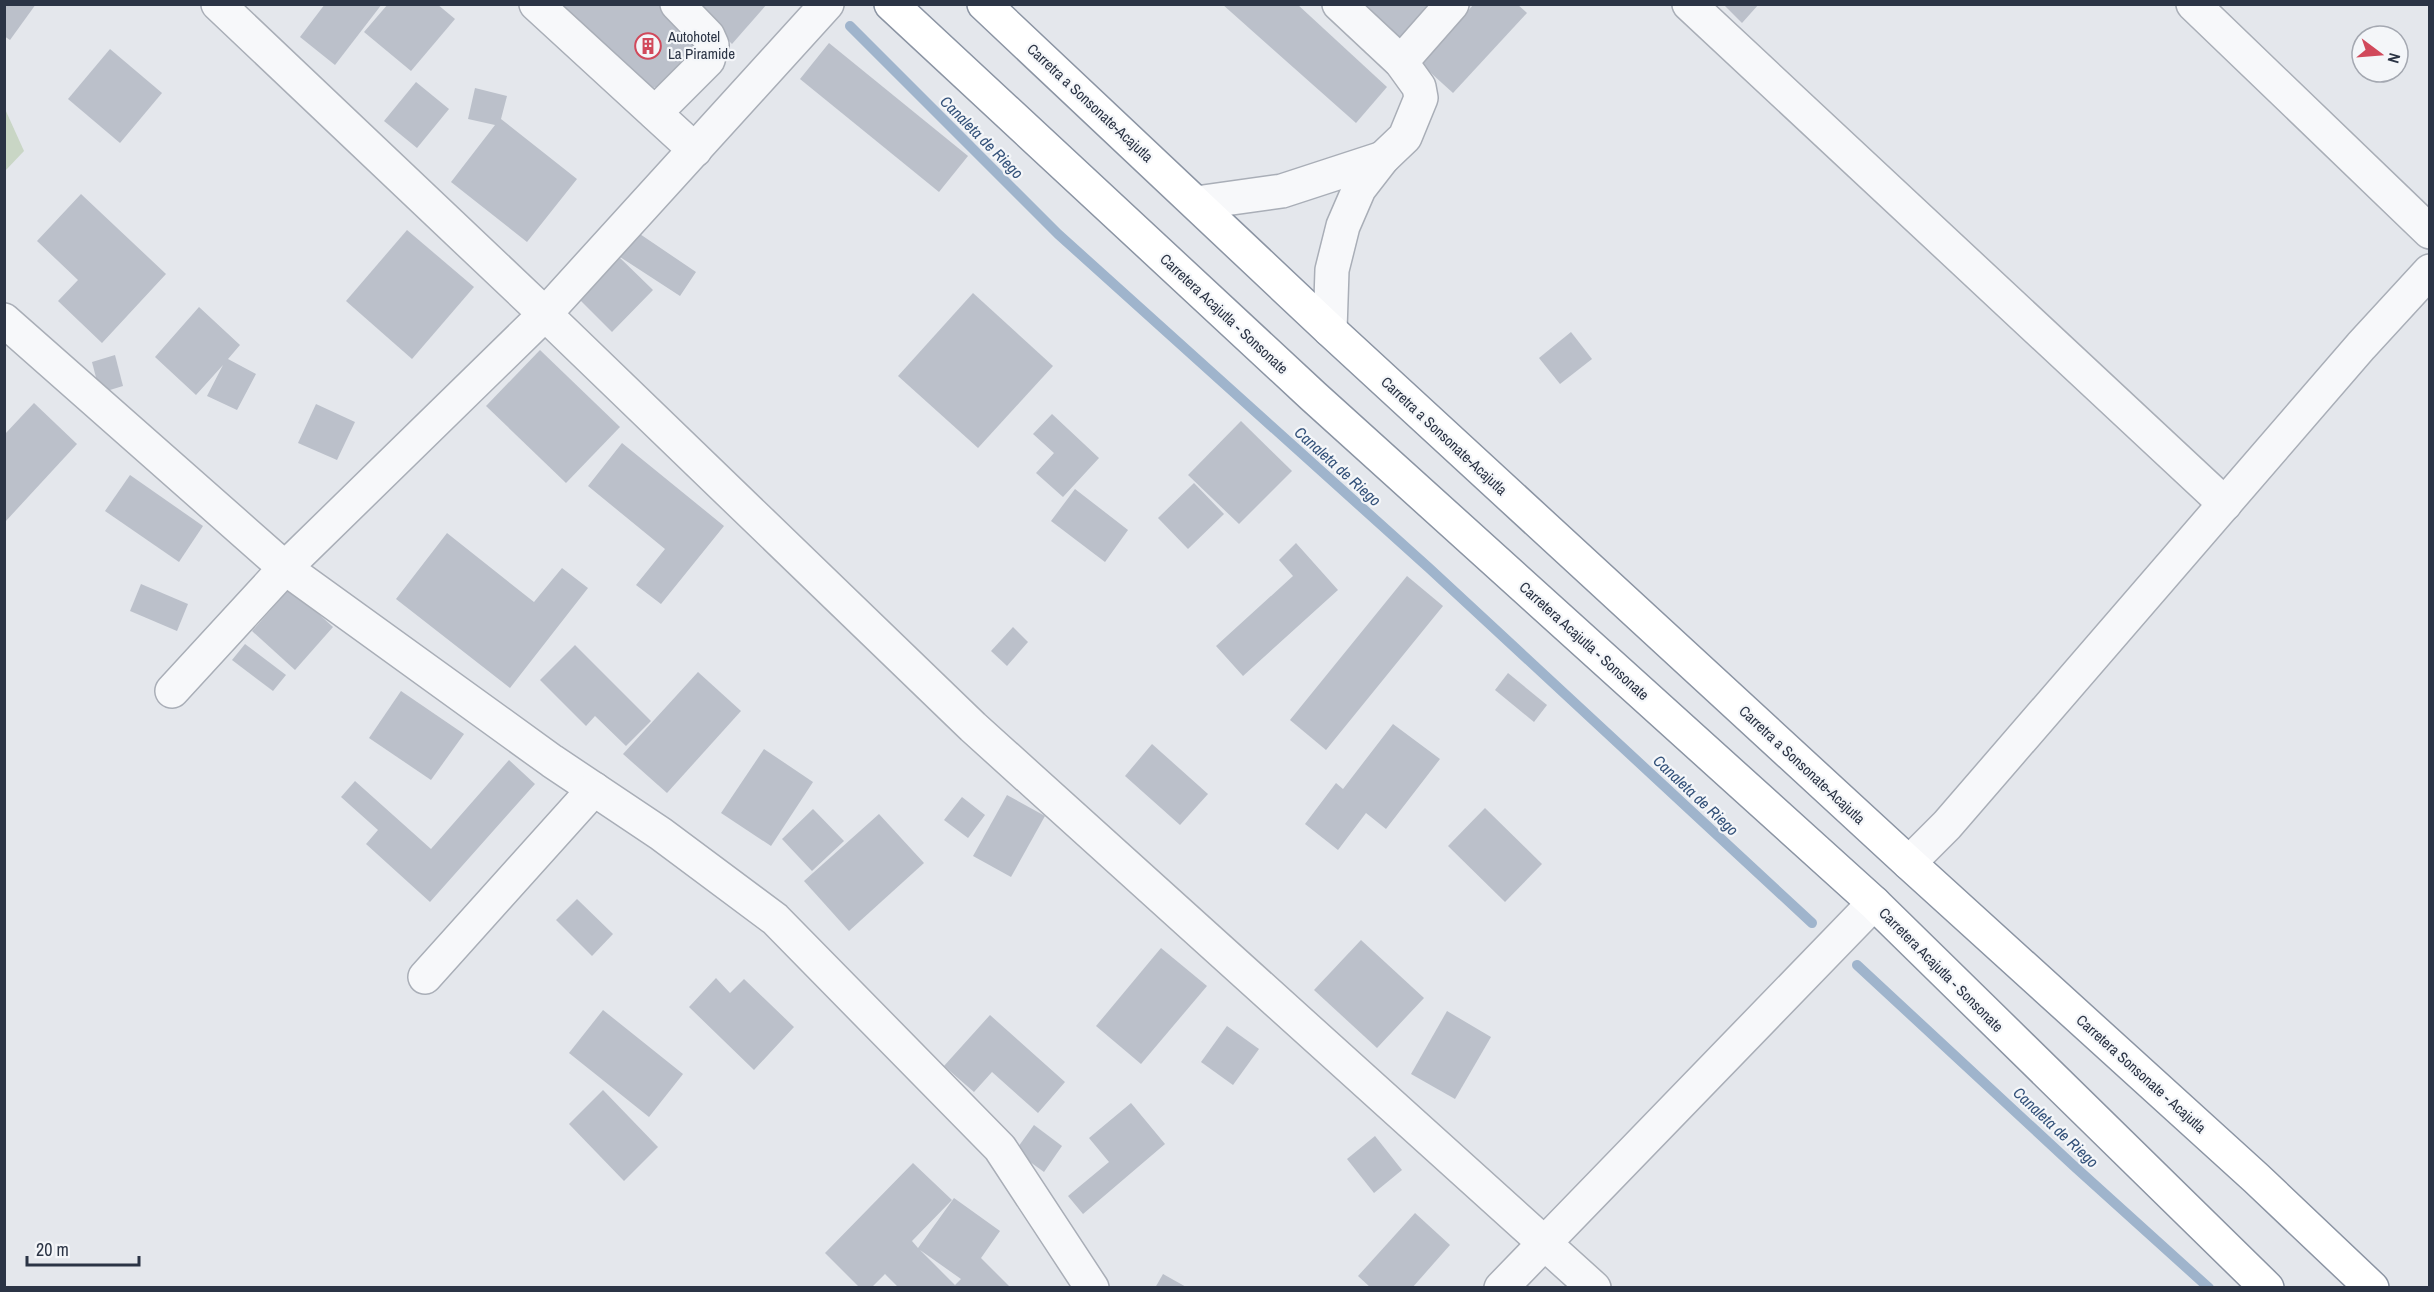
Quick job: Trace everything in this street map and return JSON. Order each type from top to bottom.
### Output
[{"type":"highway","name":"Carretera Acajutla - Sonsonate","points":[[891,4],[1312,396],[1874,903],[2267,1287]]},
{"type":"highway","name":"Carretra a Sonsonate-Acajutla","points":[[984,4],[1330,330],[1909,863]]},
{"type":"highway","name":"Carretera Sonsonate - Acajutla","points":[[1909,863],[2256,1178],[2372,1287]]},
{"type":"street","points":[[218,4],[545,314],[973,727],[1543,1244],[1594,1287]]},
{"type":"street","points":[[536,4],[695,150]]},
{"type":"street","points":[[655,113],[708,60],[712,45],[708,36],[677,4]]},
{"type":"street","points":[[172,691],[285,567],[545,314],[828,4]]},
{"type":"street","points":[[1330,330],[1332,270],[1337,245],[1359,189],[1383,158],[1405,137],[1421,98],[1419,87],[1401,62],[1339,4]]},
{"type":"street","points":[[1401,62],[1452,4]]},
{"type":"street","points":[[1689,4],[2225,504]]},
{"type":"street","points":[[2193,4],[2430,232]]},
{"type":"street","points":[[1196,203],[1281,190],[1383,158]]},
{"type":"street","points":[[1909,863],[1955,816],[2361,346],[2430,271]]},
{"type":"street","points":[[4,320],[285,567],[594,789],[661,834],[775,919],[1000,1148],[1092,1287]]},
{"type":"street","points":[[425,977],[594,789]]},
{"type":"street","points":[[1501,1287],[1874,903]]},
{"type":"green space","points":[[5,109],[24,151],[4,171]]},
{"type":"building","points":[[4,4],[36,4],[10,40],[4,36]]},
{"type":"building","points":[[325,4],[382,4],[335,65],[300,37]]},
{"type":"building","points":[[388,4],[437,4],[455,19],[411,71],[364,32]]},
{"type":"building","name":"Autohotel La Piramide","points":[[556,4],[664,4],[695,41],[692,51],[663,85],[653,88],[644,85]]},
{"type":"building","points":[[692,4],[767,4],[732,44]]},
{"type":"building","points":[[1222,4],[1297,4],[1387,87],[1356,123]]},
{"type":"building","points":[[1355,4],[1432,4],[1398,43]]},
{"type":"building","points":[[1474,4],[1517,4],[1527,13],[1453,93],[1421,64]]},
{"type":"building","points":[[1723,4],[1759,4],[1742,23]]},
{"type":"building","points":[[829,43],[968,156],[939,192],[800,79]]},
{"type":"building","points":[[110,49],[162,93],[120,143],[68,99]]},
{"type":"building","points":[[416,82],[449,109],[417,148],[384,121]]},
{"type":"building","points":[[475,88],[507,96],[501,119],[577,179],[527,242],[451,182],[495,125],[468,119]]},
{"type":"building","points":[[81,194],[166,274],[102,343],[58,301],[78,280],[37,241]]},
{"type":"building","points":[[631,228],[696,272],[680,296],[617,255],[653,290],[612,332],[572,292]]},
{"type":"building","points":[[407,230],[474,287],[412,359],[346,301]]},
{"type":"building","points":[[973,293],[1053,366],[978,448],[898,376]]},
{"type":"building","points":[[199,307],[240,345],[228,359],[256,374],[237,410],[207,396],[223,365],[196,395],[155,357]]},
{"type":"building","points":[[1571,332],[1592,359],[1560,384],[1539,358]]},
{"type":"building","points":[[540,350],[620,427],[566,483],[486,406]]},
{"type":"building","points":[[115,355],[123,386],[100,393],[92,362]]},
{"type":"building","points":[[34,403],[77,444],[5,522],[5,434]]},
{"type":"building","points":[[316,404],[355,422],[337,460],[298,443]]},
{"type":"building","points":[[1052,414],[1099,458],[1063,497],[1036,473],[1054,453],[1033,434]]},
{"type":"building","points":[[1241,421],[1292,471],[1239,524],[1188,475]]},
{"type":"building","points":[[622,443],[724,526],[661,604],[636,585],[665,549],[588,486]]},
{"type":"building","points":[[130,475],[203,526],[179,562],[105,511]]},
{"type":"building","points":[[1194,483],[1224,514],[1188,549],[1158,518]]},
{"type":"building","points":[[1075,489],[1128,530],[1105,562],[1051,521]]},
{"type":"building","points":[[447,533],[534,602],[562,568],[588,588],[510,688],[396,599]]},
{"type":"building","points":[[1296,543],[1338,590],[1243,676],[1216,646],[1293,576],[1279,560]]},
{"type":"building","points":[[1407,576],[1443,606],[1326,750],[1290,720]]},
{"type":"building","points":[[141,584],[188,604],[177,631],[130,611]]},
{"type":"building","points":[[290,588],[333,627],[295,670],[252,631]]},
{"type":"building","points":[[1013,627],[1028,642],[1007,666],[991,651]]},
{"type":"building","points":[[245,644],[286,675],[273,691],[232,660]]},
{"type":"building","points":[[575,645],[651,721],[626,746],[595,716],[586,726],[540,680]]},
{"type":"building","points":[[698,672],[741,711],[667,793],[623,754]]},
{"type":"building","points":[[1508,673],[1547,705],[1534,722],[1495,690]]},
{"type":"building","points":[[401,691],[464,734],[431,780],[369,738]]},
{"type":"building","points":[[1393,724],[1440,759],[1386,829],[1366,813],[1338,850],[1305,824],[1336,783],[1343,789]]},
{"type":"building","points":[[1152,744],[1208,794],[1180,825],[1125,776]]},
{"type":"building","points":[[764,749],[813,782],[771,846],[721,813]]},
{"type":"building","points":[[509,760],[535,784],[430,902],[366,844],[378,830],[341,797],[355,781],[431,849]]},
{"type":"building","points":[[1007,795],[1045,816],[1011,877],[973,856]]},
{"type":"building","points":[[962,797],[985,815],[968,838],[944,820]]},
{"type":"building","points":[[1485,808],[1542,864],[1505,902],[1448,846]]},
{"type":"building","points":[[813,809],[844,841],[812,871],[782,839]]},
{"type":"building","points":[[879,814],[924,863],[849,931],[804,881]]},
{"type":"building","points":[[577,899],[613,934],[592,956],[556,920]]},
{"type":"building","points":[[1361,940],[1424,998],[1377,1048],[1314,990]]},
{"type":"building","points":[[1161,948],[1207,986],[1141,1064],[1096,1026]]},
{"type":"building","points":[[716,978],[730,993],[744,979],[794,1027],[754,1070],[689,1007]]},
{"type":"building","points":[[603,1010],[683,1074],[649,1117],[569,1053]]},
{"type":"building","points":[[1447,1011],[1491,1037],[1455,1099],[1411,1074]]},
{"type":"building","points":[[990,1015],[1065,1082],[1038,1113],[992,1072],[974,1092],[944,1066]]},
{"type":"building","points":[[1227,1026],[1259,1049],[1233,1085],[1201,1062]]},
{"type":"building","points":[[603,1090],[658,1147],[624,1181],[569,1124]]},
{"type":"building","points":[[1131,1103],[1165,1144],[1083,1214],[1068,1196],[1109,1162],[1089,1138]]},
{"type":"building","points":[[1034,1125],[1062,1146],[1044,1172],[1015,1151]]},
{"type":"building","points":[[1375,1136],[1402,1170],[1374,1193],[1347,1159]]},
{"type":"building","points":[[913,1163],[952,1200],[912,1241],[918,1248],[954,1198],[1000,1231],[981,1258],[1011,1288],[899,1288],[885,1274],[871,1288],[860,1288],[825,1253]],"holes":[[[920,1250],[961,1279],[955,1285]]]},
{"type":"building","points":[[1415,1213],[1450,1245],[1412,1288],[1371,1288],[1358,1276]]},
{"type":"building","points":[[1163,1274],[1188,1288],[1155,1288]]},
{"type":"waterway","name":"Canaleta de Riego","points":[[850,26],[1058,234],[1429,568],[1812,923]]},
{"type":"waterway","name":"Canaleta de Riego","points":[[1857,965],[2209,1288]]},
{"type":"place","name":"Autohotel La Piramide","points":[[648,46]]}]
